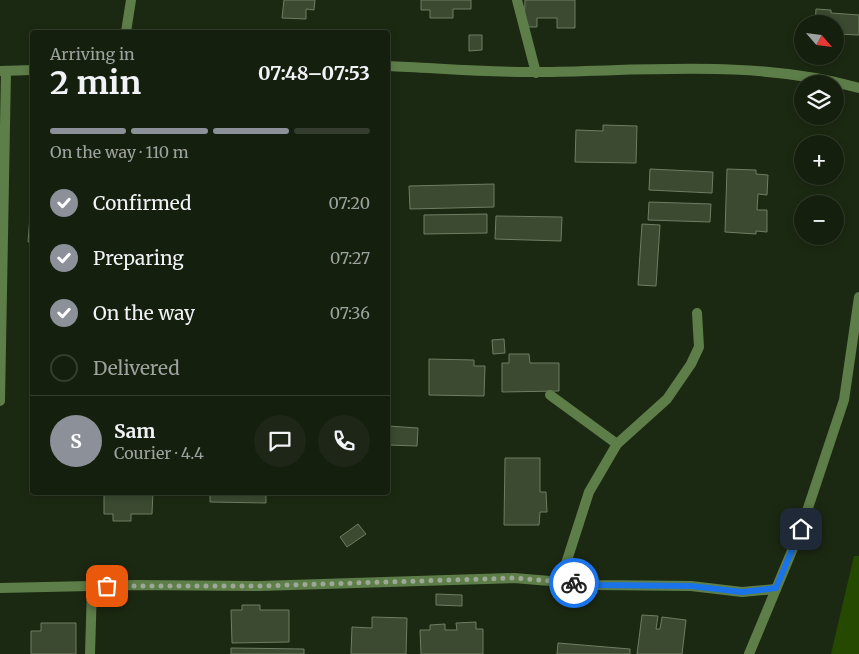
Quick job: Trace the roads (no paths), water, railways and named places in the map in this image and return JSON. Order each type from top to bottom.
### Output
[{"type":"street","points":[[126,30],[131,0]]},
{"type":"street","points":[[517,0],[536,72]]},
{"type":"street","points":[[390,66],[536,72],[686,69],[758,70],[826,80],[859,88]]},
{"type":"street","points":[[0,401],[3,71],[30,70]]},
{"type":"street","points":[[748,654],[801,529],[844,400],[859,297]]},
{"type":"street","points":[[560,582],[589,492],[617,444],[667,399],[691,364],[699,347],[697,312]]},
{"type":"street","points":[[550,395],[617,444]]},
{"type":"street","points":[[0,588],[136,585],[259,586],[514,578],[598,585],[691,586],[742,592],[776,588]]},
{"type":"street","points":[[90,654],[92,587]]}]
